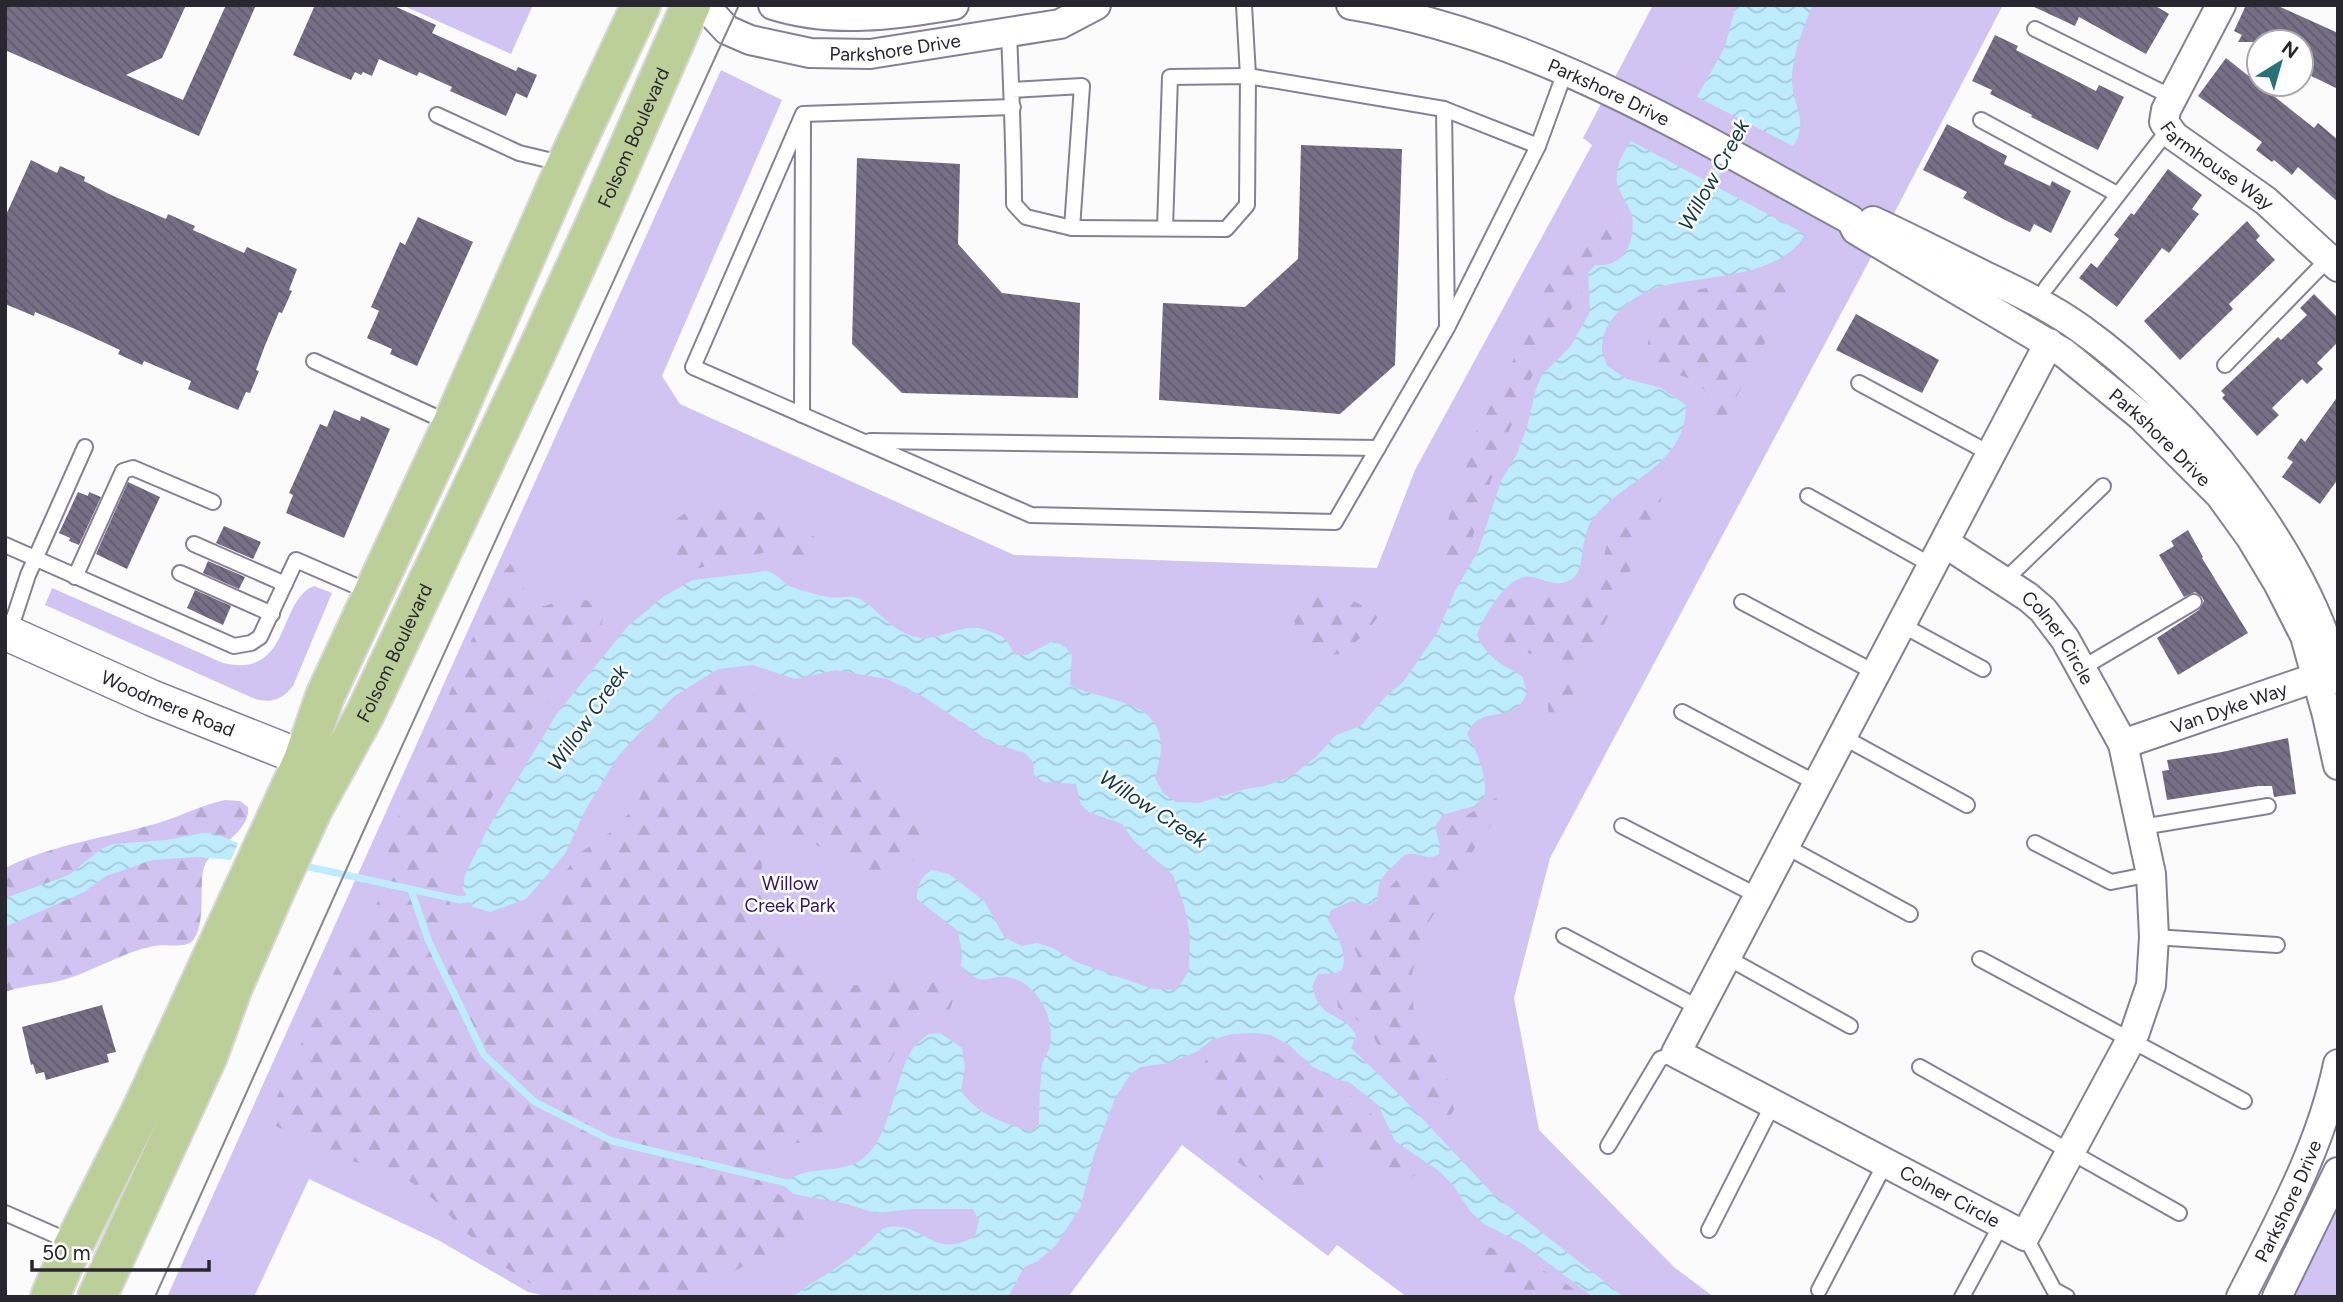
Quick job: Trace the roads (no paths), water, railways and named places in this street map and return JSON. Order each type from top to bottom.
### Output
[{"type":"main road","name":"Folsom Boulevard","points":[[318,765],[325,696],[452,424],[566,165],[641,5]]},
{"type":"main road","name":"Folsom Boulevard","points":[[50,1297],[141,1111],[261,884],[318,765],[365,714],[530,366],[691,5]]},
{"type":"main road","name":"Folsom Boulevard","points":[[97,1297],[208,1056],[233,987],[261,884]]},
{"type":"street","name":"Parkshore Drive","points":[[704,5],[727,30],[750,40],[810,53],[870,54],[1060,24],[1096,5]]},
{"type":"street","name":"Parkshore Drive","points":[[773,5],[793,12],[837,16],[907,13],[954,5]]},
{"type":"street","name":"Parkshore Drive","points":[[1351,5],[1478,36],[1598,87],[1851,220],[1856,230],[2064,353],[2133,409],[2220,495],[2251,538],[2305,636],[2332,674]]},
{"type":"street","name":"Farmhouse Way","points":[[2221,5],[2172,97],[2164,117],[2168,130],[2266,201],[2334,262]]},
{"type":"street","name":"Parkshore Drive","points":[[1851,220],[1863,216],[2008,287],[2079,327],[2122,360],[2202,442],[2235,481],[2262,520],[2294,570],[2322,627],[2332,674],[2327,715],[2338,765]]},
{"type":"street","points":[[1676,1053],[2049,344]]},
{"type":"street","name":"Colner Circle","points":[[1676,1053],[2014,1229],[2072,1152],[2131,1042],[2151,985],[2154,937],[2151,874],[2123,744],[2082,668],[2043,610],[2004,582],[1939,554]]},
{"type":"street","name":"Woodmere Road","points":[[7,633],[152,698],[318,765]]},
{"type":"street","name":"Van Dyke Way","points":[[2123,744],[2332,674]]},
{"type":"street","name":"Parkshore Drive","points":[[2241,1297],[2285,1211],[2310,1153],[2338,1064]]},
{"type":"street","name":"Parkshore Drive","points":[[2277,1297],[2338,1172]]},
{"type":"lane","points":[[1009,31],[1014,204],[1026,217],[1072,228],[1226,229],[1247,205],[1248,76],[1244,5]]},
{"type":"lane","points":[[2035,29],[2172,97]]},
{"type":"lane","points":[[803,114],[693,367],[1031,515],[1335,522],[1447,327],[1538,146],[1565,72]]},
{"type":"lane","points":[[1165,228],[1170,77],[1248,76],[1444,109],[1538,146]]},
{"type":"lane","points":[[1012,90],[1082,86],[1072,228]]},
{"type":"lane","points":[[803,114],[1013,107]]},
{"type":"lane","points":[[1444,109],[1447,327]]},
{"type":"lane","points":[[803,114],[803,415]]},
{"type":"lane","points":[[437,115],[519,152],[566,165]]},
{"type":"lane","points":[[1981,120],[2117,194]]},
{"type":"lane","points":[[2046,288],[2168,130]]},
{"type":"lane","points":[[2225,365],[2334,262]]},
{"type":"lane","points":[[314,361],[452,424]]},
{"type":"lane","points":[[1859,383],[1991,454]]},
{"type":"lane","points":[[862,441],[1378,448]]},
{"type":"lane","points":[[7,633],[35,559],[85,447]]},
{"type":"lane","points":[[75,577],[122,471],[133,468],[213,502]]},
{"type":"lane","points":[[2004,582],[2103,486]]},
{"type":"lane","points":[[1808,496],[1939,554]]},
{"type":"lane","points":[[194,544],[285,584]]},
{"type":"lane","points":[[5,545],[234,646],[247,645],[256,640],[272,614],[296,560],[373,594]]},
{"type":"lane","points":[[180,573],[272,614]]},
{"type":"lane","points":[[1742,602],[1877,673]]},
{"type":"lane","points":[[2082,668],[2194,602]]},
{"type":"lane","points":[[1902,625],[1983,669]]},
{"type":"lane","points":[[1682,712],[1818,784]]},
{"type":"lane","points":[[1843,737],[1967,805]]},
{"type":"lane","points":[[2142,827],[2268,806]]},
{"type":"lane","points":[[1622,826],[1758,896]]},
{"type":"lane","points":[[2035,843],[2111,882],[2151,874]]},
{"type":"lane","points":[[1785,846],[1910,914]]},
{"type":"lane","points":[[1564,936],[1699,1008]]},
{"type":"lane","points":[[2154,937],[2277,945]]},
{"type":"lane","points":[[1727,957],[1850,1026]]},
{"type":"lane","points":[[1980,960],[2244,1101]]},
{"type":"lane","points":[[1608,1146],[1660,1059],[1676,1053]]},
{"type":"lane","points":[[1920,1067],[2179,1213]]},
{"type":"lane","points":[[1709,1230],[1773,1104]]},
{"type":"lane","points":[[1819,1290],[1886,1163]]},
{"type":"lane","points":[[5,1213],[75,1243]]},
{"type":"lane","points":[[1962,1297],[2014,1229],[2054,1290],[2067,1297]]},
{"type":"water","points":[[1736,5],[1813,5],[1793,64],[1792,84],[1800,129],[1793,146],[1697,97],[1725,47]]},
{"type":"water","points":[[1631,141],[1805,234],[1795,248],[1764,266],[1648,291],[1627,304],[1610,322],[1602,345],[1607,366],[1627,379],[1661,388],[1686,405],[1683,425],[1676,442],[1652,469],[1595,516],[1586,532],[1580,568],[1572,579],[1556,583],[1523,577],[1506,588],[1491,607],[1477,635],[1490,655],[1522,676],[1527,693],[1513,710],[1481,719],[1473,724],[1467,734],[1480,764],[1485,796],[1474,806],[1442,815],[1435,827],[1440,845],[1439,854],[1428,857],[1410,854],[1403,857],[1383,878],[1377,900],[1370,905],[1352,901],[1331,910],[1328,920],[1343,951],[1342,970],[1318,974],[1312,986],[1322,1008],[1348,1025],[1356,1036],[1351,1048],[1399,1094],[1494,1195],[1624,1297],[1593,1297],[1523,1244],[1484,1224],[1470,1211],[1453,1185],[1439,1171],[1395,1141],[1378,1105],[1349,1082],[1335,1079],[1312,1066],[1289,1045],[1271,1035],[1254,1033],[1231,1034],[1212,1040],[1196,1052],[1169,1063],[1140,1067],[1130,1075],[1115,1098],[1095,1152],[1080,1208],[1056,1245],[1038,1261],[1024,1267],[1008,1297],[792,1297],[850,1258],[880,1231],[889,1227],[911,1230],[939,1243],[961,1243],[975,1236],[979,1221],[973,1209],[914,1209],[875,1213],[847,1204],[793,1194],[785,1186],[788,1179],[803,1173],[855,1163],[871,1150],[886,1123],[906,1061],[913,1048],[929,1034],[940,1033],[962,1048],[965,1067],[961,1091],[976,1107],[992,1117],[1031,1132],[1039,1124],[1042,1065],[1051,1035],[1044,1006],[1024,983],[1007,977],[976,978],[961,966],[962,953],[958,931],[917,899],[924,876],[931,870],[949,874],[984,901],[1005,938],[1022,946],[1037,943],[1053,948],[1076,962],[1153,989],[1176,990],[1189,971],[1190,934],[1184,905],[1173,875],[1134,841],[1122,824],[1089,812],[1081,805],[1076,784],[1044,782],[1034,775],[1033,762],[1025,753],[992,743],[924,697],[887,679],[836,670],[795,679],[753,665],[718,669],[673,697],[618,756],[586,809],[565,854],[526,899],[490,912],[473,907],[463,889],[465,875],[487,830],[556,715],[627,627],[663,597],[693,580],[766,571],[788,586],[810,593],[860,599],[890,624],[912,636],[931,638],[978,628],[1003,637],[1016,655],[1027,655],[1053,641],[1065,647],[1072,654],[1070,685],[1130,705],[1153,721],[1159,734],[1161,751],[1155,778],[1163,793],[1176,802],[1199,803],[1292,776],[1316,757],[1336,735],[1361,726],[1384,698],[1403,682],[1437,633],[1455,591],[1478,551],[1501,481],[1517,454],[1527,427],[1542,375],[1570,347],[1590,312],[1588,273],[1595,265],[1605,265],[1620,258],[1629,244],[1632,217],[1618,187],[1617,171]]},
{"type":"water","points":[[213,833],[238,843],[231,860],[196,857],[153,860],[106,876],[84,892],[5,927],[5,898],[69,875],[101,849],[113,844],[167,840]]},
{"type":"waterway","name":"Willow Creek","points":[[1730,148],[1746,115]]},
{"type":"waterway","name":"Willow Creek","points":[[1707,192],[1724,159]]},
{"type":"waterway","name":"Willow Creek","points":[[300,865],[460,900],[471,898],[475,894]]},
{"type":"waterway","points":[[411,890],[429,942],[484,1055],[535,1102],[612,1141],[795,1185]]},
{"type":"tram line","points":[[155,1297],[739,5]]},
{"type":"park label","name":"Willow Creek Park","points":[[790,894]]}]
